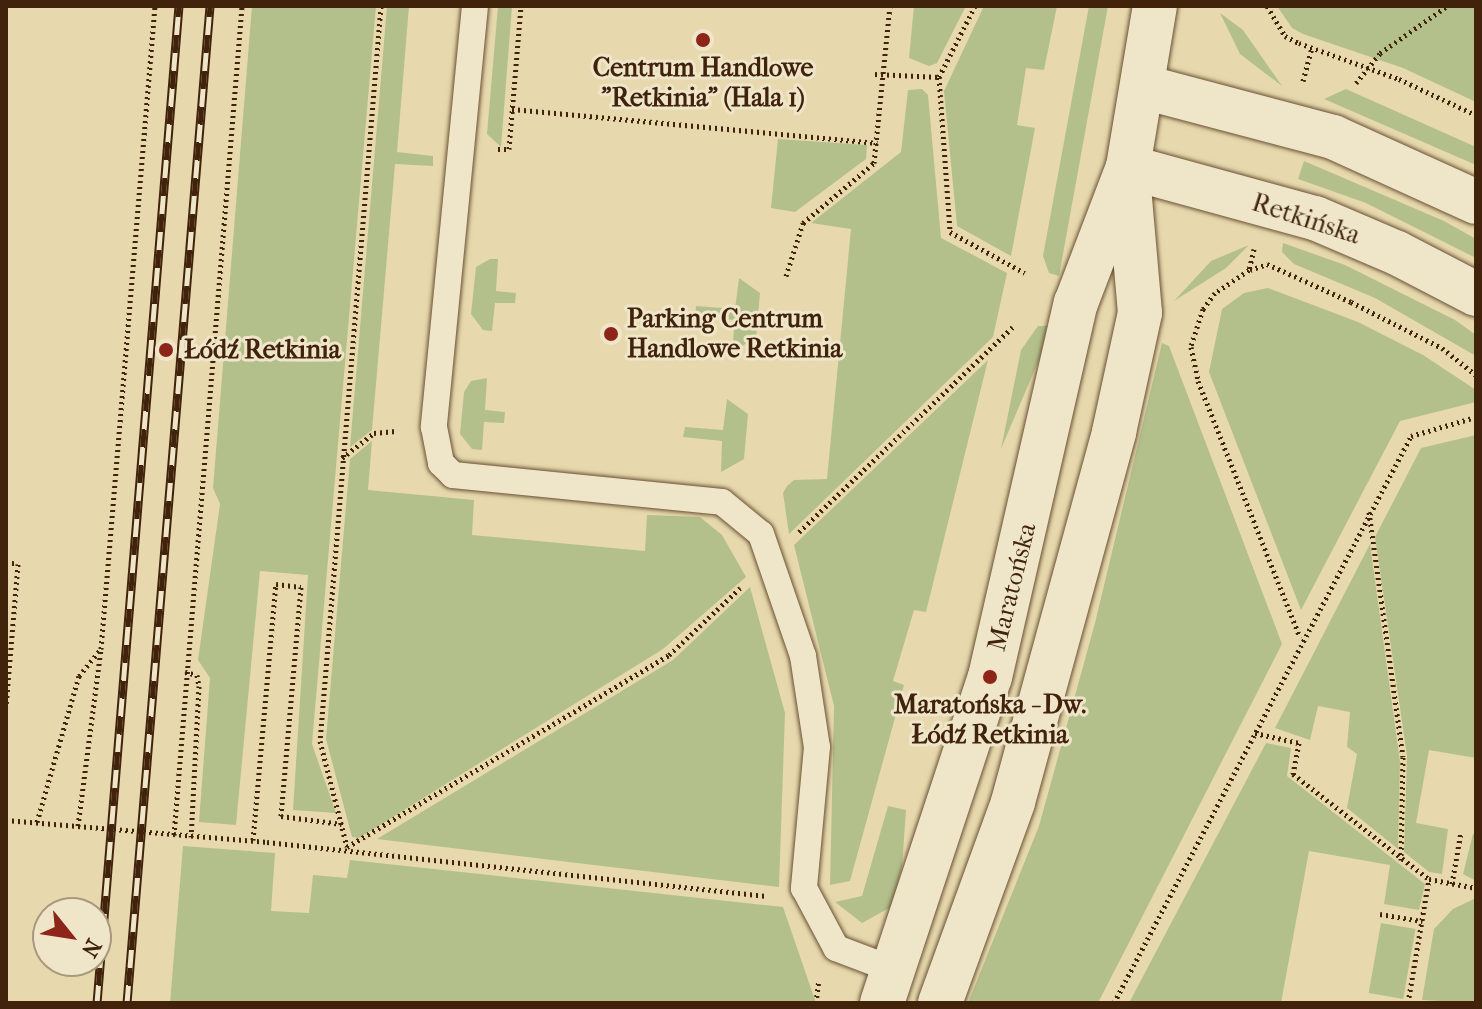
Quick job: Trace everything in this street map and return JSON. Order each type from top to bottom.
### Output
[{"type":"main road","name":"Maratońska","points":[[888,986],[990,677],[1076,303],[1128,167],[1144,87],[1155,6]]},
{"type":"main road","points":[[1144,87],[1333,137],[1394,160],[1476,202]]},
{"type":"main road","name":"Maratońska","points":[[940,1003],[1018,788],[1114,432],[1140,313],[1128,167]]},
{"type":"main road","name":"Retkińska","points":[[1128,167],[1315,218],[1397,253],[1476,294]]},
{"type":"lane","points":[[475,6],[434,427],[441,463],[453,475],[722,502],[761,534],[803,656],[817,747],[804,888],[836,948],[888,986]]},
{"type":"path","points":[[78,826],[101,649],[155,6]]},
{"type":"path","points":[[174,835],[242,6]]},
{"type":"path","points":[[347,847],[320,741],[381,6]]},
{"type":"path","points":[[509,149],[521,6]]},
{"type":"path","points":[[786,276],[803,223],[874,163],[890,6]]},
{"type":"path","points":[[975,6],[939,77],[950,232],[1025,273]]},
{"type":"path","points":[[1267,6],[1285,36],[1476,115]]},
{"type":"path","points":[[1356,83],[1364,67],[1445,7]]},
{"type":"path","points":[[1298,97],[1312,48]]},
{"type":"path","points":[[875,74],[939,77]]},
{"type":"path","points":[[512,109],[877,143]]},
{"type":"path","points":[[1249,270],[1257,238]]},
{"type":"path","points":[[1300,638],[1198,381],[1191,347],[1194,325],[1215,293],[1249,270],[1267,264],[1442,348],[1476,375]]},
{"type":"path","points":[[347,847],[669,655],[1013,327]]},
{"type":"path","points":[[1114,1003],[1255,733],[1300,638],[1411,436],[1476,417]]},
{"type":"path","points":[[341,459],[374,433],[434,427]]},
{"type":"path","points":[[1369,512],[1403,757],[1401,860]]},
{"type":"path","points":[[6,562],[18,564],[6,707]]},
{"type":"path","points":[[253,840],[276,584],[301,587],[281,816],[341,824]]},
{"type":"path","points":[[37,822],[79,676],[101,649]]},
{"type":"path","points":[[185,672],[197,675],[199,686],[191,837]]},
{"type":"path","points":[[1255,733],[1299,743],[1293,774],[1401,860],[1429,879],[1476,888]]},
{"type":"path","points":[[6,820],[347,847],[809,901]]},
{"type":"path","points":[[1452,884],[1461,832]]},
{"type":"path","points":[[1409,1003],[1429,879]]},
{"type":"path","points":[[1380,914],[1422,921]]},
{"type":"green space","points":[[252,6],[376,6],[312,744],[336,813],[293,810],[308,575],[260,571],[236,825],[199,822],[210,678],[198,660],[220,504],[213,488]]},
{"type":"green space","points":[[387,6],[409,6],[397,152],[433,156],[433,166],[395,164],[372,430],[350,447]]},
{"type":"green space","points":[[498,6],[512,6],[501,147],[487,134]]},
{"type":"green space","points":[[914,6],[966,6],[937,63],[929,66],[909,58]]},
{"type":"green space","points":[[984,6],[1057,6],[1044,70],[1026,68],[1017,125],[1035,128],[1011,256],[957,226],[944,91]]},
{"type":"green space","points":[[1089,6],[1108,6],[1059,276],[1049,273],[1043,256]]},
{"type":"green space","points":[[1277,6],[1476,6],[1476,102],[1403,68],[1303,34],[1292,28]]},
{"type":"green space","points":[[1220,13],[1243,30],[1282,86],[1240,54]]},
{"type":"green space","points":[[922,89],[928,95],[941,238],[1007,273],[993,337],[789,534],[783,493],[787,486],[794,480],[827,479],[851,229],[811,223],[901,152],[908,90]]},
{"type":"green space","points":[[1346,89],[1476,147],[1476,165],[1324,99]]},
{"type":"green space","points":[[778,139],[867,145],[866,159],[795,212],[771,208]]},
{"type":"green space","points":[[1304,161],[1444,221],[1476,239],[1476,258],[1366,203],[1298,179]]},
{"type":"green space","points":[[1283,243],[1345,265],[1455,320],[1476,335],[1476,356],[1375,298],[1294,264],[1282,252]]},
{"type":"green space","points":[[1249,245],[1226,268],[1174,301],[1211,261]]},
{"type":"green space","points":[[490,259],[498,259],[496,291],[516,293],[515,303],[495,303],[492,331],[483,330],[471,314],[476,267]]},
{"type":"green space","points":[[739,278],[760,293],[756,338],[733,351],[734,320],[695,316],[696,306],[735,309]]},
{"type":"green space","points":[[1268,288],[1358,322],[1423,355],[1476,390],[1476,402],[1400,421],[1301,610],[1209,372],[1222,309],[1244,293]]},
{"type":"green space","points":[[1038,326],[1048,326],[1041,355],[1001,449],[1021,350]]},
{"type":"green space","points":[[1162,343],[1169,346],[1282,644],[1098,1003],[968,1003],[1039,826],[1095,623]]},
{"type":"green space","points":[[988,360],[926,612],[914,610],[893,681],[904,685],[850,881],[830,885],[834,706],[794,545]]},
{"type":"green space","points":[[487,378],[485,410],[505,412],[504,423],[484,422],[482,450],[472,449],[460,434],[464,392],[471,381]]},
{"type":"green space","points":[[727,399],[748,414],[744,459],[721,472],[722,441],[683,437],[685,427],[723,430]]},
{"type":"green space","points":[[1476,435],[1476,758],[1429,750],[1416,823],[1448,829],[1442,874],[1429,872],[1404,852],[1407,756],[1375,537],[1421,448]]},
{"type":"green space","points":[[372,441],[368,490],[474,500],[472,535],[645,551],[647,515],[700,517],[722,535],[746,577],[663,649],[359,838],[352,837],[326,739],[350,459]]},
{"type":"green space","points":[[1370,544],[1400,762],[1398,849],[1347,808],[1357,754],[1347,747],[1350,712],[1318,706],[1310,740],[1275,728]]},
{"type":"green space","points":[[750,587],[785,713],[779,887],[377,839],[673,660]]},
{"type":"green space","points":[[1266,743],[1291,748],[1287,776],[1425,884],[1419,910],[1384,904],[1390,865],[1309,851],[1281,1003],[1129,1003]]},
{"type":"green space","points":[[888,806],[906,810],[902,867],[891,907],[862,923],[835,902],[862,896]]},
{"type":"green space","points":[[1473,834],[1476,834],[1476,881],[1463,874]]},
{"type":"green space","points":[[183,846],[275,853],[271,911],[309,913],[313,875],[347,878],[350,860],[783,907],[816,1003],[170,1003]]},
{"type":"green space","points":[[1476,898],[1476,1003],[1422,1000],[1434,929],[1453,909]]},
{"type":"green space","points":[[1381,923],[1415,929],[1403,999],[1369,993]]},
{"type":"railway","points":[[97,1003],[179,6]]},
{"type":"railway","points":[[127,1003],[210,6]]},
{"type":"place","name":"Centrum Handlowe \"Retkinia\" (Hala 1)","points":[[703,40]]},
{"type":"place","name":"Parking Centrum Handlowe Retkinia","points":[[611,334]]},
{"type":"place","name":"Łódź Retkinia","points":[[166,350]]},
{"type":"place","name":"Maratońska - Dw. Łódź Retkinia","points":[[990,677]]}]
